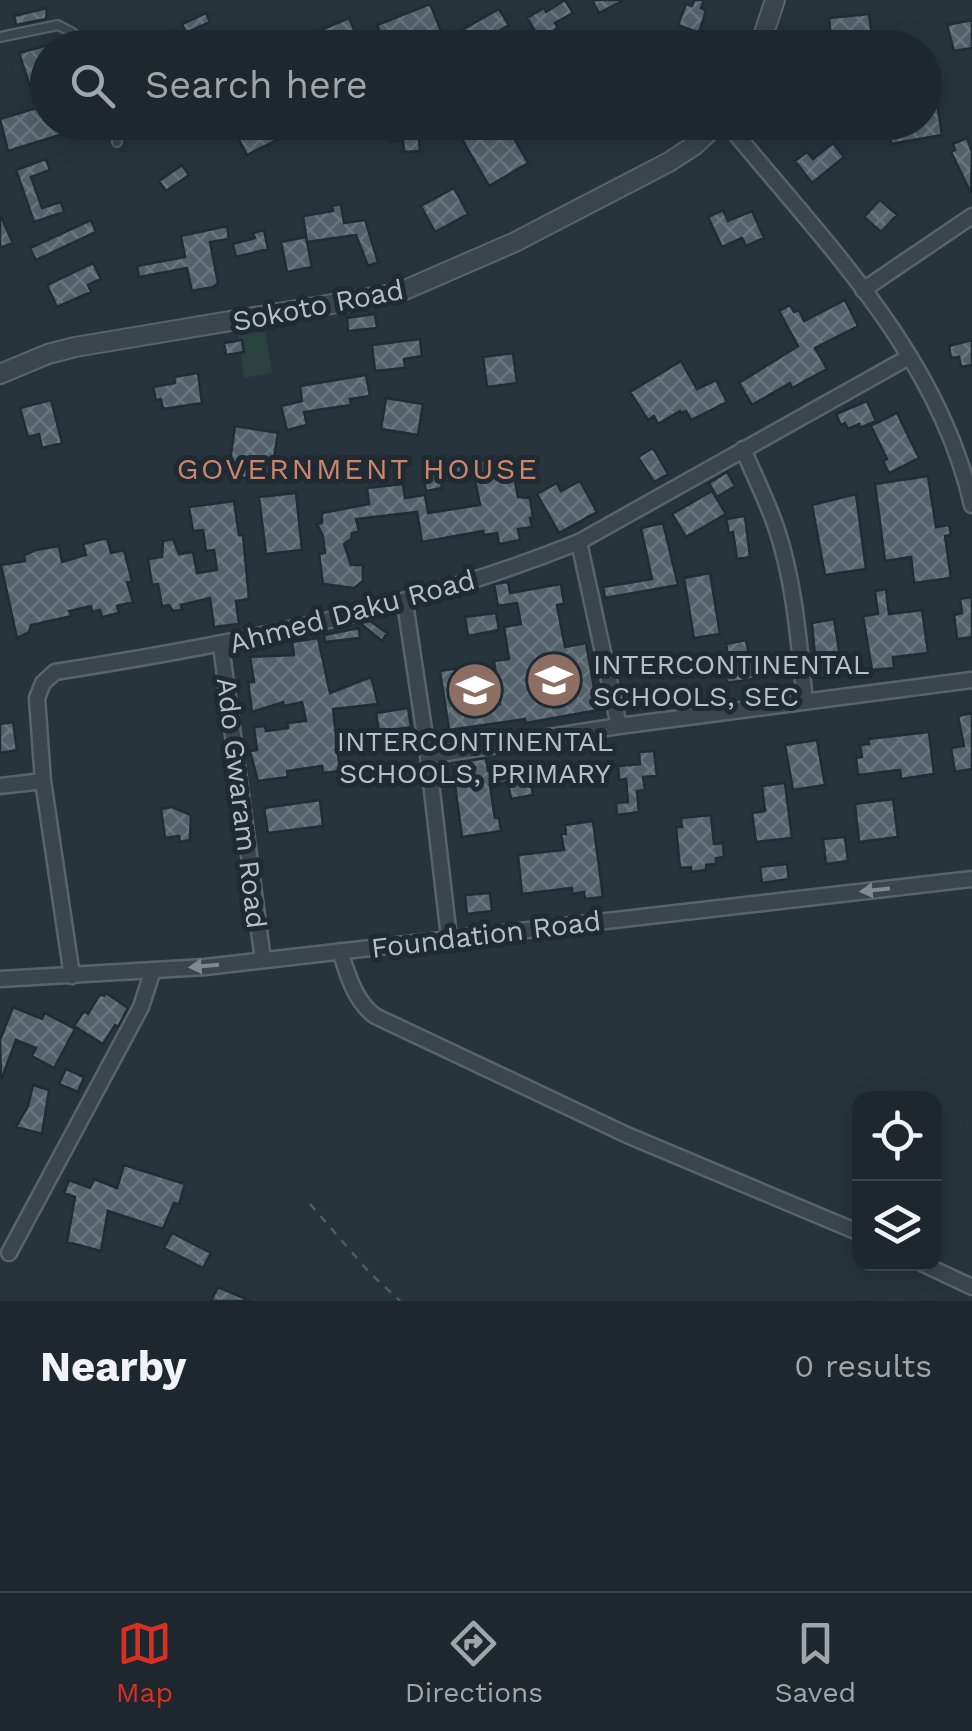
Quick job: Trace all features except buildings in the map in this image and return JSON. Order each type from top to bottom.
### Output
[{"type":"street","points":[[765,30],[776,0]]},
{"type":"street","name":"Sokoto Road","points":[[0,374],[75,347],[398,293],[515,242],[668,162],[702,140]]},
{"type":"street","points":[[738,140],[886,318],[930,389],[951,433],[972,505]]},
{"type":"street","points":[[862,290],[972,216]]},
{"type":"street","name":"Ahmed Daku Road","points":[[72,976],[42,781],[37,698],[43,683],[56,672],[221,645],[404,603],[578,542],[909,356]]},
{"type":"street","points":[[743,449],[776,528],[788,571],[805,702]]},
{"type":"street","points":[[578,542],[619,726]]},
{"type":"street","points":[[404,603],[428,756],[449,938]]},
{"type":"street","name":"Ado Gwaram Road","points":[[221,645],[263,960]]},
{"type":"street","points":[[428,756],[619,726],[972,680]]},
{"type":"street","points":[[0,786],[42,781]]},
{"type":"street","name":"Foundation Road","points":[[0,979],[263,960],[972,879]]},
{"type":"street","points":[[340,951],[350,983],[364,1008],[376,1016],[627,1135],[852,1230]]},
{"type":"street","points":[[9,1253],[141,1008],[152,970]]},
{"type":"street","points":[[939,1271],[972,1286]]},
{"type":"lane","points":[[34,30],[58,25],[67,30]]},
{"type":"lane","points":[[0,37],[30,31]]},
{"type":"path","points":[[310,1204],[369,1272],[400,1301]]},
{"type":"green space","points":[[265,331],[272,373],[244,378],[238,335]]},
{"type":"place","name":"INTERCONTINENTAL SCHOOLS, SEC","points":[[554,680]]},
{"type":"place","name":"INTERCONTINENTAL SCHOOLS, PRIMARY","points":[[475,690]]},
{"type":"district","name":"GOVERNMENT HOUSE","points":[[358,469]]}]
